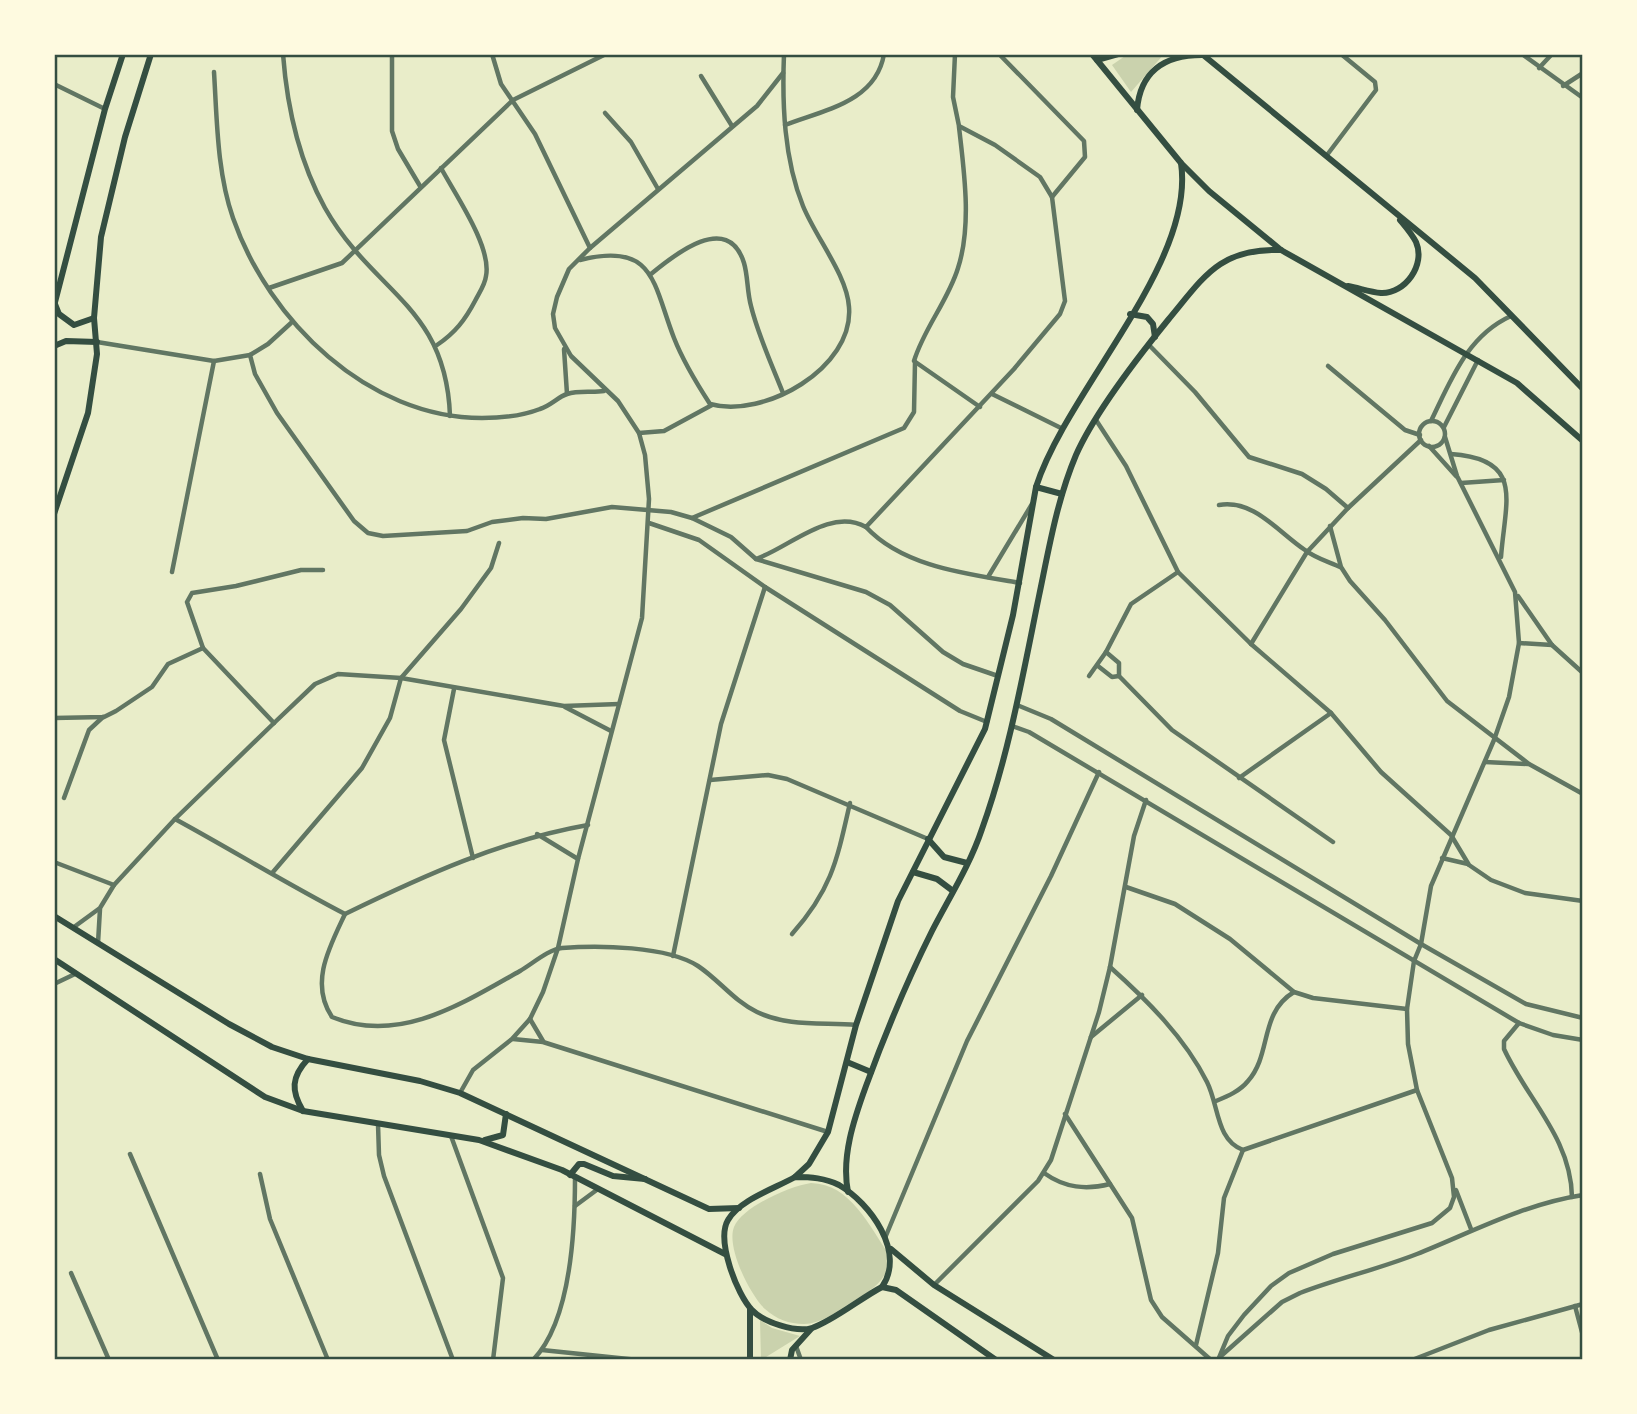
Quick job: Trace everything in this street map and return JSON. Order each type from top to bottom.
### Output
[{"type":"main road","points":[[94,318],[74,325],[59,314],[55,305],[105,109],[123,54]]},
{"type":"main road","points":[[54,514],[88,413],[97,342],[94,318],[101,237],[125,136],[151,54]]},
{"type":"main road","points":[[1094,57],[1118,54]]},
{"type":"main road","points":[[1137,110],[1141,85],[1162,63],[1175,57],[1202,54],[1475,278],[1583,389]]},
{"type":"main road","points":[[1094,57],[1181,163],[1209,191],[1281,250],[1517,383],[1582,438]]},
{"type":"main road","points":[[750,1360],[750,1309],[725,1254],[724,1235],[727,1220],[739,1208],[795,1177],[809,1164],[828,1132],[856,1025],[886,933],[928,839],[962,780],[987,722],[1020,583],[1036,487],[1061,428],[1151,280],[1179,213],[1184,194],[1181,163]]},
{"type":"main road","points":[[1343,285],[1382,293],[1402,287],[1412,274],[1417,264],[1416,243],[1393,211]]},
{"type":"main road","points":[[848,1192],[845,1179],[852,1130],[872,1072],[913,970],[982,830],[1016,705],[1062,494],[1077,453],[1149,345],[1218,263],[1234,255],[1259,249],[1281,250]]},
{"type":"main road","points":[[1130,314],[1147,317],[1153,324],[1155,337]]},
{"type":"main road","points":[[54,346],[66,341],[97,342]]},
{"type":"main road","points":[[1036,487],[1062,494]]},
{"type":"main road","points":[[928,839],[944,857],[967,863]]},
{"type":"main road","points":[[913,873],[937,879],[954,891]]},
{"type":"main road","points":[[54,916],[229,1024],[272,1047],[308,1059],[420,1081],[460,1093],[709,1209],[739,1208]]},
{"type":"main road","points":[[54,959],[78,972],[264,1097],[303,1111],[450,1133],[479,1140],[572,1176],[725,1254]]},
{"type":"main road","points":[[303,1111],[294,1095],[294,1081],[308,1059]]},
{"type":"main road","points":[[848,1062],[860,1070],[872,1072]]},
{"type":"main road","points":[[479,1140],[503,1135],[506,1114]]},
{"type":"main road","points":[[572,1176],[579,1164],[584,1164],[613,1176],[647,1179]]},
{"type":"main road","points":[[790,1360],[796,1346],[811,1329],[882,1287],[891,1264],[890,1249],[885,1238],[867,1211],[848,1192],[825,1180],[795,1177]]},
{"type":"main road","points":[[890,1249],[934,1285],[1054,1360]]},
{"type":"main road","points":[[882,1287],[896,1290],[996,1360]]},
{"type":"main road","points":[[750,1309],[762,1318],[785,1326],[811,1329]]},
{"type":"street","points":[[283,54],[285,87],[308,171],[325,208],[356,251],[414,310],[437,345],[446,374],[450,416]]},
{"type":"street","points":[[392,54],[392,131],[398,149],[420,186]]},
{"type":"street","points":[[492,54],[501,84],[536,134],[590,248]]},
{"type":"street","points":[[269,288],[328,270],[356,251],[420,186],[513,100],[606,54]]},
{"type":"street","points":[[639,433],[664,431],[715,405],[770,399],[783,393],[820,373],[846,334],[850,311],[843,279],[823,249],[803,204],[785,125],[784,54]]},
{"type":"street","points":[[785,125],[859,97],[874,81],[884,54]]},
{"type":"street","points":[[692,518],[904,428],[914,412],[915,362],[928,325],[958,268],[963,247],[965,220],[959,126],[953,97],[955,54]]},
{"type":"street","points":[[999,54],[1084,141],[1087,149],[1085,157],[1052,197]]},
{"type":"street","points":[[1327,155],[1376,90],[1375,82],[1341,54]]},
{"type":"street","points":[[1522,54],[1583,99]]},
{"type":"street","points":[[1539,68],[1552,54]]},
{"type":"street","points":[[214,72],[218,142],[233,218],[269,288],[291,323],[355,376],[391,397],[450,416],[483,418],[513,416],[542,409],[567,394],[604,391]]},
{"type":"street","points":[[460,1093],[473,1070],[512,1039],[530,1019],[558,948],[578,859],[642,618],[649,511],[645,455],[639,433],[630,416],[564,346],[555,328],[553,314],[569,269],[764,99],[783,73]]},
{"type":"street","points":[[1563,86],[1583,73]]},
{"type":"street","points":[[701,76],[732,125]]},
{"type":"street","points":[[54,84],[105,109]]},
{"type":"street","points":[[605,113],[631,142],[658,189]]},
{"type":"street","points":[[866,527],[992,394],[1060,313],[1065,301],[1052,197],[1040,177],[995,145],[959,126]]},
{"type":"street","points":[[437,345],[449,337],[468,315],[486,278],[487,266],[477,236],[440,168]]},
{"type":"street","points":[[651,274],[692,243],[709,238],[736,248],[744,261],[757,326],[783,393]]},
{"type":"street","points":[[578,260],[600,255],[621,256],[640,263],[651,274],[676,342],[715,405]]},
{"type":"street","points":[[1251,644],[1307,552],[1421,437],[1422,426],[1431,421],[1465,354],[1482,333],[1512,316]]},
{"type":"street","points":[[97,342],[214,361],[250,355],[268,344],[291,323]]},
{"type":"street","points":[[1149,345],[1195,392],[1249,457],[1302,474],[1326,489],[1348,508]]},
{"type":"street","points":[[564,346],[567,394]]},
{"type":"street","points":[[250,355],[255,374],[277,413],[354,521],[368,533],[383,536],[467,531],[492,522],[554,518],[612,507],[671,512],[692,518],[731,537],[756,559],[866,592],[890,605],[943,652],[963,664],[999,677]]},
{"type":"street","points":[[1478,360],[1444,428],[1457,476],[1516,592],[1552,645],[1583,673]]},
{"type":"street","points":[[173,572],[214,361]]},
{"type":"street","points":[[915,362],[980,407]]},
{"type":"street","points":[[1328,366],[1405,430],[1421,437],[1457,476]]},
{"type":"street","points":[[992,394],[1061,428]]},
{"type":"street","points":[[1097,420],[1126,466],[1178,572],[1251,644],[1331,713],[1381,772],[1451,835],[1469,864],[1491,880],[1525,893],[1583,901]]},
{"type":"street","points":[[1431,421],[1444,428]]},
{"type":"street","points":[[1429,446],[1439,445],[1445,437]]},
{"type":"street","points":[[1450,454],[1486,460],[1501,472],[1504,480],[1501,558]]},
{"type":"street","points":[[1461,483],[1504,480]]},
{"type":"street","points":[[988,577],[1034,500]]},
{"type":"street","points":[[1219,505],[1233,502],[1247,508],[1307,552],[1341,567]]},
{"type":"street","points":[[756,559],[817,528],[845,520],[866,527],[878,540],[903,553],[949,569],[1020,583]]},
{"type":"street","points":[[649,523],[699,540],[765,587],[960,711],[987,722]]},
{"type":"street","points":[[1330,526],[1341,567],[1447,701],[1494,740],[1529,764],[1583,794]]},
{"type":"street","points":[[273,872],[362,768],[390,719],[401,678],[461,609],[491,568],[499,543]]},
{"type":"street","points":[[274,723],[203,648],[187,602],[192,593],[236,586],[301,570],[323,570]]},
{"type":"street","points":[[1089,676],[1098,666],[1131,604],[1178,572]]},
{"type":"street","points":[[673,956],[721,724],[765,587]]},
{"type":"street","points":[[1471,1229],[1417,1090],[1408,1044],[1407,1009],[1413,961],[1421,944],[1425,906],[1451,835],[1494,740],[1509,696],[1520,643],[1516,592]]},
{"type":"street","points":[[1520,643],[1552,645]]},
{"type":"street","points":[[64,798],[89,730],[104,717],[131,703],[152,687],[168,664],[203,648]]},
{"type":"street","points":[[1106,652],[1119,663],[1119,676],[1172,730],[1334,842]]},
{"type":"street","points":[[1098,666],[1112,677],[1119,676]]},
{"type":"street","points":[[74,927],[100,908],[114,885],[175,819],[274,723],[315,684],[338,674],[401,678],[564,706],[619,704]]},
{"type":"street","points":[[454,689],[444,740],[473,858]]},
{"type":"street","points":[[1016,705],[1051,719],[1421,944],[1526,1004],[1557,1014],[1583,1018]]},
{"type":"street","points":[[564,706],[611,731]]},
{"type":"street","points":[[1239,778],[1331,713]]},
{"type":"street","points":[[54,718],[104,717]]},
{"type":"street","points":[[1011,726],[1028,732],[1146,800],[1519,1023],[1553,1035],[1583,1040]]},
{"type":"street","points":[[1485,762],[1529,764]]},
{"type":"street","points":[[885,1238],[967,1041],[1051,876],[1098,772]]},
{"type":"street","points":[[709,780],[768,775],[805,784],[928,839]]},
{"type":"street","points":[[934,1285],[1044,1174],[1091,1037],[1110,967],[1133,836],[1146,800]]},
{"type":"street","points":[[792,934],[816,908],[827,887],[850,803]]},
{"type":"street","points":[[175,819],[345,914]]},
{"type":"street","points":[[588,825],[537,834],[415,880],[345,914],[323,963],[324,1005],[332,1017],[371,1027],[405,1026],[463,1004],[558,948],[620,949],[673,956],[696,965],[756,1012],[800,1023],[856,1025]]},
{"type":"street","points":[[537,834],[578,859]]},
{"type":"street","points":[[1442,858],[1469,864]]},
{"type":"street","points":[[54,862],[114,885]]},
{"type":"street","points":[[1126,887],[1175,904],[1197,917],[1230,939],[1294,992],[1313,999],[1407,1009]]},
{"type":"street","points":[[98,943],[100,908]]},
{"type":"street","points":[[1110,967],[1142,995],[1196,1062],[1216,1101],[1224,1136],[1232,1146],[1243,1150],[1417,1090]]},
{"type":"street","points":[[54,984],[78,972]]},
{"type":"street","points":[[1216,1101],[1248,1082],[1260,1056],[1270,1017],[1278,1004],[1294,992]]},
{"type":"street","points":[[1091,1037],[1142,995]]},
{"type":"street","points":[[530,1019],[543,1042]]},
{"type":"street","points":[[1519,1023],[1504,1041],[1504,1049],[1554,1132],[1569,1164],[1572,1197]]},
{"type":"street","points":[[512,1039],[543,1042],[828,1132]]},
{"type":"street","points":[[1065,1113],[1132,1218],[1152,1300],[1162,1317],[1211,1360]]},
{"type":"street","points":[[378,1124],[379,1155],[384,1176],[453,1360]]},
{"type":"street","points":[[450,1133],[503,1278],[493,1360]]},
{"type":"street","points":[[1196,1345],[1218,1253],[1224,1198],[1243,1150]]},
{"type":"street","points":[[130,1154],[218,1360]]},
{"type":"street","points":[[260,1174],[270,1219],[328,1360]]},
{"type":"street","points":[[1044,1174],[1070,1186],[1087,1188],[1110,1184]]},
{"type":"street","points":[[533,1360],[542,1350],[561,1307],[575,1207],[572,1176]]},
{"type":"street","points":[[1219,1358],[1228,1336],[1271,1286],[1289,1273],[1333,1254],[1432,1223],[1450,1208],[1454,1186]]},
{"type":"street","points":[[575,1207],[598,1189]]},
{"type":"street","points":[[1219,1358],[1282,1302],[1300,1293],[1418,1254],[1471,1229],[1583,1195]]},
{"type":"street","points":[[71,1273],[109,1360]]},
{"type":"street","points":[[1412,1360],[1489,1329],[1583,1304]]},
{"type":"street","points":[[1574,1306],[1583,1336]]},
{"type":"street","points":[[796,1346],[802,1360]]},
{"type":"street","points":[[542,1350],[638,1360]]},
{"type":"green space","points":[[1128,54],[1164,54],[1131,92],[1112,65]]},
{"type":"green space","points":[[811,1183],[825,1185],[848,1199],[858,1209],[890,1256],[886,1272],[872,1289],[823,1319],[798,1324],[769,1313],[759,1302],[746,1282],[736,1258],[732,1236],[739,1219],[756,1205],[791,1188]]},
{"type":"green space","points":[[760,1320],[772,1328],[800,1336],[761,1360]]}]
